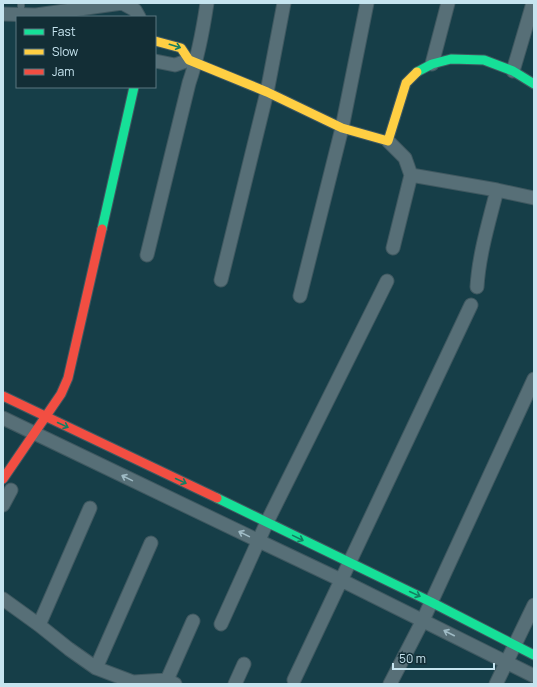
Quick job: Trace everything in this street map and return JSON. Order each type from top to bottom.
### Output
[{"type":"street","points":[[3,14],[21,9],[36,15],[122,3],[135,10],[138,16]]},
{"type":"street","points":[[147,255],[189,82],[192,61],[203,30],[207,3]]},
{"type":"street","points":[[221,280],[267,92],[284,3]]},
{"type":"street","points":[[300,296],[342,128],[367,3]]},
{"type":"street","points":[[432,64],[448,3]]},
{"type":"street","points":[[513,70],[534,3]]},
{"type":"street","points":[[156,41],[181,48],[192,61],[267,92],[342,128],[388,141],[405,158],[411,175],[393,248]]},
{"type":"street","points":[[388,141],[406,83],[417,71],[432,64],[451,59],[484,60],[513,70],[534,84]]},
{"type":"street","points":[[156,61],[175,65],[192,61]]},
{"type":"street","points":[[3,479],[61,394],[68,378],[134,88]]},
{"type":"street","points":[[411,175],[534,198]]},
{"type":"street","points":[[477,287],[478,270],[482,250],[497,190]]},
{"type":"street","points":[[221,624],[267,522],[387,281]]},
{"type":"street","points":[[294,680],[470,305]]},
{"type":"street","points":[[390,684],[431,602],[534,379]]},
{"type":"street","points":[[3,396],[267,522],[431,602],[534,655]]},
{"type":"street","points":[[3,418],[341,580],[534,676]]},
{"type":"street","points":[[3,505],[11,490]]},
{"type":"street","points":[[39,625],[90,508]]},
{"type":"street","points":[[96,668],[151,543]]},
{"type":"street","points":[[3,599],[96,668],[133,682],[171,682],[193,621]]},
{"type":"street","points":[[496,684],[534,605]]},
{"type":"street","points":[[235,684],[244,664]]},
{"type":"traffic: fast","points":[[417,72],[432,64],[451,59],[484,60],[513,71],[534,84]]},
{"type":"traffic: fast","points":[[102,229],[134,88]]},
{"type":"traffic: fast","points":[[217,498],[431,602],[534,655]]},
{"type":"traffic: slow","points":[[156,41],[181,48],[189,60],[267,92],[342,128],[388,141],[406,83],[417,72]]},
{"type":"traffic: jam","points":[[3,479],[61,394],[68,378],[102,229]]},
{"type":"traffic: jam","points":[[3,396],[217,498]]}]
